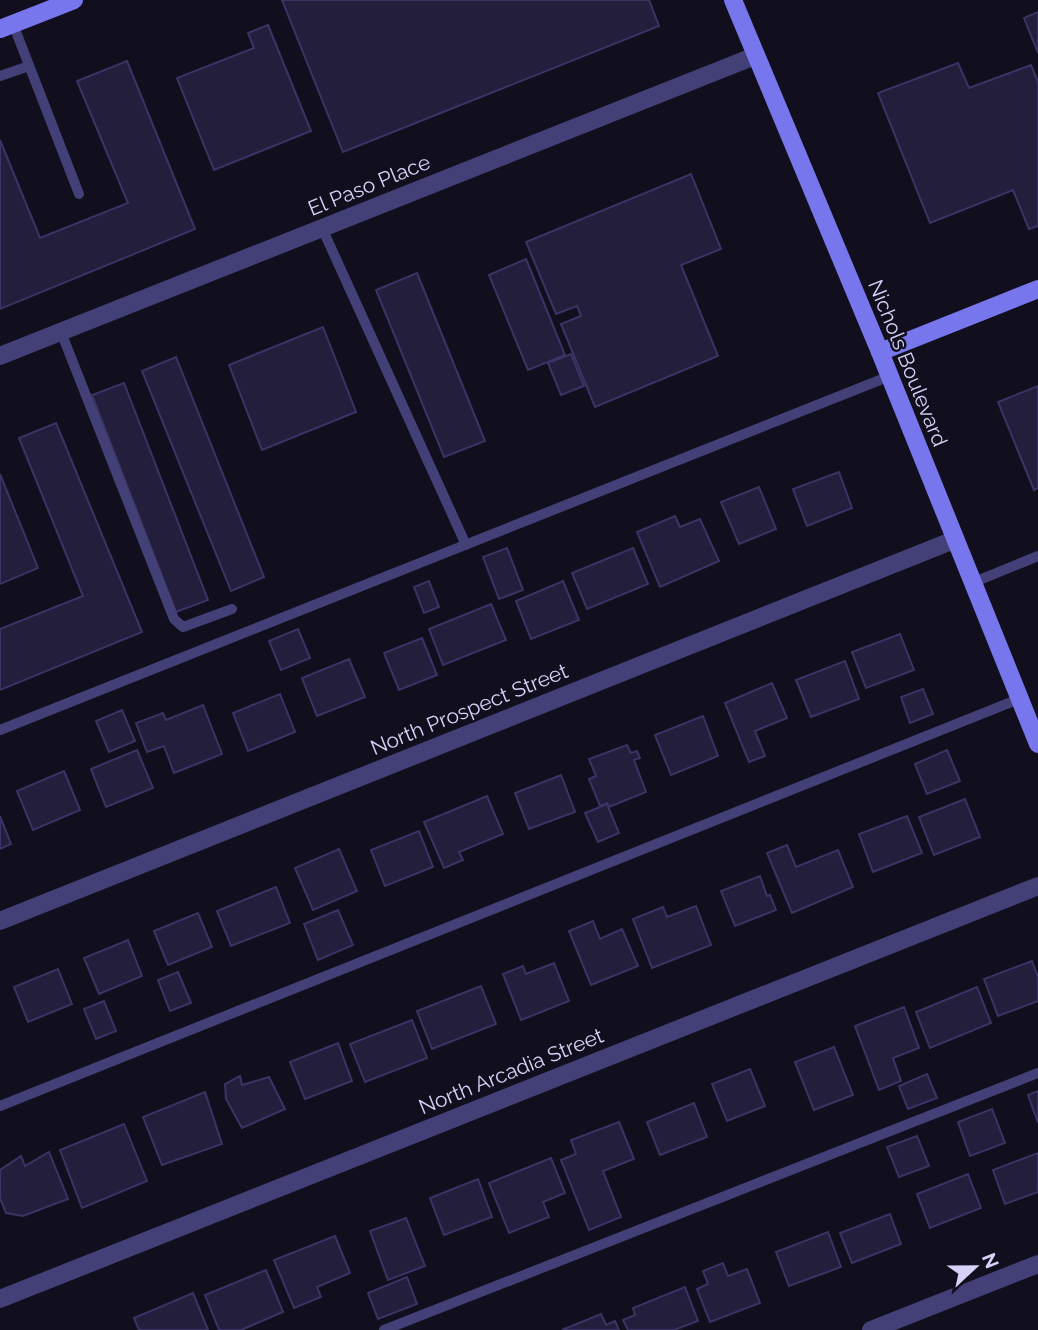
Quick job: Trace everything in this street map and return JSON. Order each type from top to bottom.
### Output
[{"type":"street","points":[[6,27],[74,0]]},
{"type":"street","name":"Nichols Boulevard","points":[[733,0],[890,376],[1038,744]]},
{"type":"street","name":"El Paso Place","points":[[0,356],[755,56]]},
{"type":"street","points":[[880,352],[1038,289]]},
{"type":"street","name":"North Prospect Street","points":[[0,921],[954,540]]},
{"type":"street","name":"North Arcadia Street","points":[[0,1299],[1038,886]]},
{"type":"street","points":[[872,1330],[1038,1264]]},
{"type":"lane","points":[[6,27],[29,65],[79,194]]},
{"type":"lane","points":[[0,76],[29,65]]},
{"type":"lane","points":[[322,228],[466,545]]},
{"type":"lane","points":[[61,331],[174,619],[183,627],[232,609]]},
{"type":"lane","points":[[0,730],[890,376]]},
{"type":"lane","points":[[972,583],[1038,556]]},
{"type":"lane","points":[[0,1106],[1019,699]]},
{"type":"lane","points":[[384,1330],[1038,1073]]},
{"type":"building","points":[[282,0],[649,0],[659,26],[343,152]]},
{"type":"building","points":[[1038,12],[1038,53],[1024,18]]},
{"type":"building","points":[[268,25],[311,131],[214,170],[177,78],[254,48],[248,33]]},
{"type":"building","points":[[127,61],[195,229],[0,309],[0,140],[40,238],[128,203],[77,81]]},
{"type":"building","points":[[958,63],[969,88],[1031,65],[1038,82],[1038,226],[1029,229],[1013,190],[930,223],[878,93]]},
{"type":"building","points":[[691,174],[721,249],[681,265],[718,356],[595,407],[561,324],[581,316],[577,306],[556,314],[526,242]]},
{"type":"building","points":[[526,259],[565,355],[528,370],[489,275]]},
{"type":"building","points":[[417,273],[485,441],[444,457],[376,290]]},
{"type":"building","points":[[323,327],[356,412],[262,450],[229,365]]},
{"type":"building","points":[[571,354],[584,386],[561,395],[548,363]]},
{"type":"building","points":[[176,357],[264,577],[231,591],[142,371]]},
{"type":"building","points":[[124,383],[208,600],[176,612],[92,395]]},
{"type":"building","points":[[1038,386],[1038,488],[1034,490],[998,402]]},
{"type":"building","points":[[56,423],[142,632],[0,690],[0,629],[83,596],[19,438]]},
{"type":"building","points":[[839,472],[852,508],[807,526],[793,489]]},
{"type":"building","points":[[0,474],[38,568],[0,584]]},
{"type":"building","points":[[759,487],[776,529],[739,544],[721,502]]},
{"type":"building","points":[[675,516],[680,527],[700,519],[719,561],[660,587],[637,532]]},
{"type":"building","points":[[507,548],[523,590],[499,599],[483,557]]},
{"type":"building","points":[[633,548],[648,584],[587,609],[572,573]]},
{"type":"building","points":[[429,581],[439,607],[424,613],[414,587]]},
{"type":"building","points":[[563,581],[579,620],[531,639],[516,601]]},
{"type":"building","points":[[491,604],[506,640],[443,665],[429,629]]},
{"type":"building","points":[[298,629],[310,658],[281,670],[269,641]]},
{"type":"building","points":[[900,634],[914,670],[866,688],[852,652]]},
{"type":"building","points":[[422,638],[437,675],[399,690],[384,653]]},
{"type":"building","points":[[349,659],[365,697],[317,716],[302,678]]},
{"type":"building","points":[[845,661],[859,699],[811,717],[796,680]]},
{"type":"building","points":[[772,683],[787,718],[755,731],[765,756],[749,762],[725,703]]},
{"type":"building","points":[[923,689],[933,714],[910,723],[901,697]]},
{"type":"building","points":[[280,694],[295,732],[248,751],[233,713]]},
{"type":"building","points":[[203,705],[222,754],[174,773],[164,746],[147,752],[136,723],[163,713],[166,720]]},
{"type":"building","points":[[122,710],[135,741],[109,752],[96,721]]},
{"type":"building","points":[[703,716],[718,756],[671,775],[655,735]]},
{"type":"building","points":[[627,745],[631,753],[637,751],[640,758],[634,760],[646,792],[609,807],[607,803],[600,806],[589,779],[596,776],[589,759]]},
{"type":"building","points":[[137,750],[153,788],[106,807],[91,769]]},
{"type":"building","points":[[947,750],[960,781],[927,794],[915,764]]},
{"type":"building","points":[[64,771],[80,810],[33,830],[17,791]]},
{"type":"building","points":[[561,775],[575,812],[529,829],[515,793]]},
{"type":"building","points":[[487,796],[503,834],[459,852],[463,860],[444,868],[424,822]]},
{"type":"building","points":[[965,799],[980,837],[934,855],[919,817]]},
{"type":"building","points":[[607,804],[619,833],[598,842],[585,813]]},
{"type":"building","points":[[0,816],[11,844],[0,849]]},
{"type":"building","points":[[907,816],[922,853],[873,872],[859,834]]},
{"type":"building","points":[[419,831],[433,867],[385,886],[371,850]]},
{"type":"building","points":[[787,845],[796,867],[838,850],[853,887],[792,913],[767,853]]},
{"type":"building","points":[[339,849],[357,891],[313,910],[295,868]]},
{"type":"building","points":[[760,876],[767,896],[770,895],[776,910],[735,926],[721,891]]},
{"type":"building","points":[[276,887],[290,923],[231,946],[217,911]]},
{"type":"building","points":[[696,906],[711,945],[652,968],[633,919],[663,907],[667,917]]},
{"type":"building","points":[[338,910],[353,945],[318,960],[304,924]]},
{"type":"building","points":[[198,913],[212,947],[168,965],[154,931]]},
{"type":"building","points":[[593,921],[600,939],[622,929],[638,966],[591,985],[569,931]]},
{"type":"building","points":[[128,940],[142,976],[99,994],[84,958]]},
{"type":"building","points":[[1032,961],[1038,977],[1038,1001],[998,1016],[984,979]]},
{"type":"building","points":[[554,963],[569,1001],[521,1020],[503,974],[523,966],[526,974]]},
{"type":"building","points":[[58,969],[72,1004],[28,1022],[14,987]]},
{"type":"building","points":[[178,972],[191,1003],[170,1011],[158,980]]},
{"type":"building","points":[[481,986],[496,1024],[432,1049],[417,1011]]},
{"type":"building","points":[[977,987],[991,1023],[930,1048],[916,1012]]},
{"type":"building","points":[[104,1001],[116,1031],[96,1039],[84,1009]]},
{"type":"building","points":[[904,1007],[919,1048],[893,1058],[901,1081],[879,1090],[855,1026]]},
{"type":"building","points":[[412,1020],[427,1058],[365,1082],[350,1044]]},
{"type":"building","points":[[338,1043],[352,1081],[305,1099],[290,1062]]},
{"type":"building","points":[[834,1047],[853,1095],[814,1110],[795,1062]]},
{"type":"building","points":[[750,1069],[765,1106],[727,1121],[712,1084]]},
{"type":"building","points":[[927,1074],[937,1098],[908,1109],[899,1086]]},
{"type":"building","points":[[240,1076],[242,1085],[269,1077],[285,1109],[242,1128],[226,1099],[225,1084]]},
{"type":"building","points":[[1038,1091],[1038,1123],[1028,1095]]},
{"type":"building","points":[[205,1092],[222,1144],[162,1165],[143,1117]]},
{"type":"building","points":[[694,1103],[707,1137],[660,1155],[647,1122]]},
{"type":"building","points":[[992,1109],[1005,1143],[970,1156],[958,1122]]},
{"type":"building","points":[[619,1122],[634,1159],[603,1171],[621,1217],[589,1230],[561,1160],[576,1154],[571,1140]]},
{"type":"building","points":[[124,1124],[147,1181],[82,1208],[60,1150]]},
{"type":"building","points":[[917,1136],[929,1166],[899,1177],[887,1147]]},
{"type":"building","points":[[49,1152],[68,1199],[23,1216],[6,1213],[0,1198],[0,1170],[21,1156],[25,1166]]},
{"type":"building","points":[[1038,1153],[1038,1192],[1005,1204],[993,1170]]},
{"type":"building","points":[[551,1158],[565,1193],[543,1202],[549,1217],[509,1233],[489,1183]]},
{"type":"building","points":[[968,1174],[981,1208],[930,1228],[917,1194]]},
{"type":"building","points":[[478,1179],[492,1217],[444,1235],[430,1198]]},
{"type":"building","points":[[890,1214],[901,1244],[852,1263],[840,1233]]},
{"type":"building","points":[[406,1218],[425,1266],[388,1280],[370,1231]]},
{"type":"building","points":[[828,1232],[841,1267],[789,1286],[776,1252]]},
{"type":"building","points":[[335,1236],[350,1273],[317,1287],[321,1297],[294,1308],[274,1260]]},
{"type":"building","points":[[723,1263],[728,1276],[747,1269],[760,1303],[710,1322],[697,1289],[708,1284],[703,1271]]},
{"type":"building","points":[[266,1270],[283,1312],[241,1330],[219,1330],[205,1295]]},
{"type":"building","points":[[407,1277],[417,1304],[378,1319],[368,1293]]},
{"type":"building","points":[[685,1287],[698,1321],[674,1330],[628,1330],[623,1320],[635,1315],[633,1308]]},
{"type":"building","points":[[193,1293],[208,1330],[139,1330],[134,1318]]},
{"type":"building","points":[[601,1314],[606,1325],[615,1321],[619,1330],[562,1330]]}]
